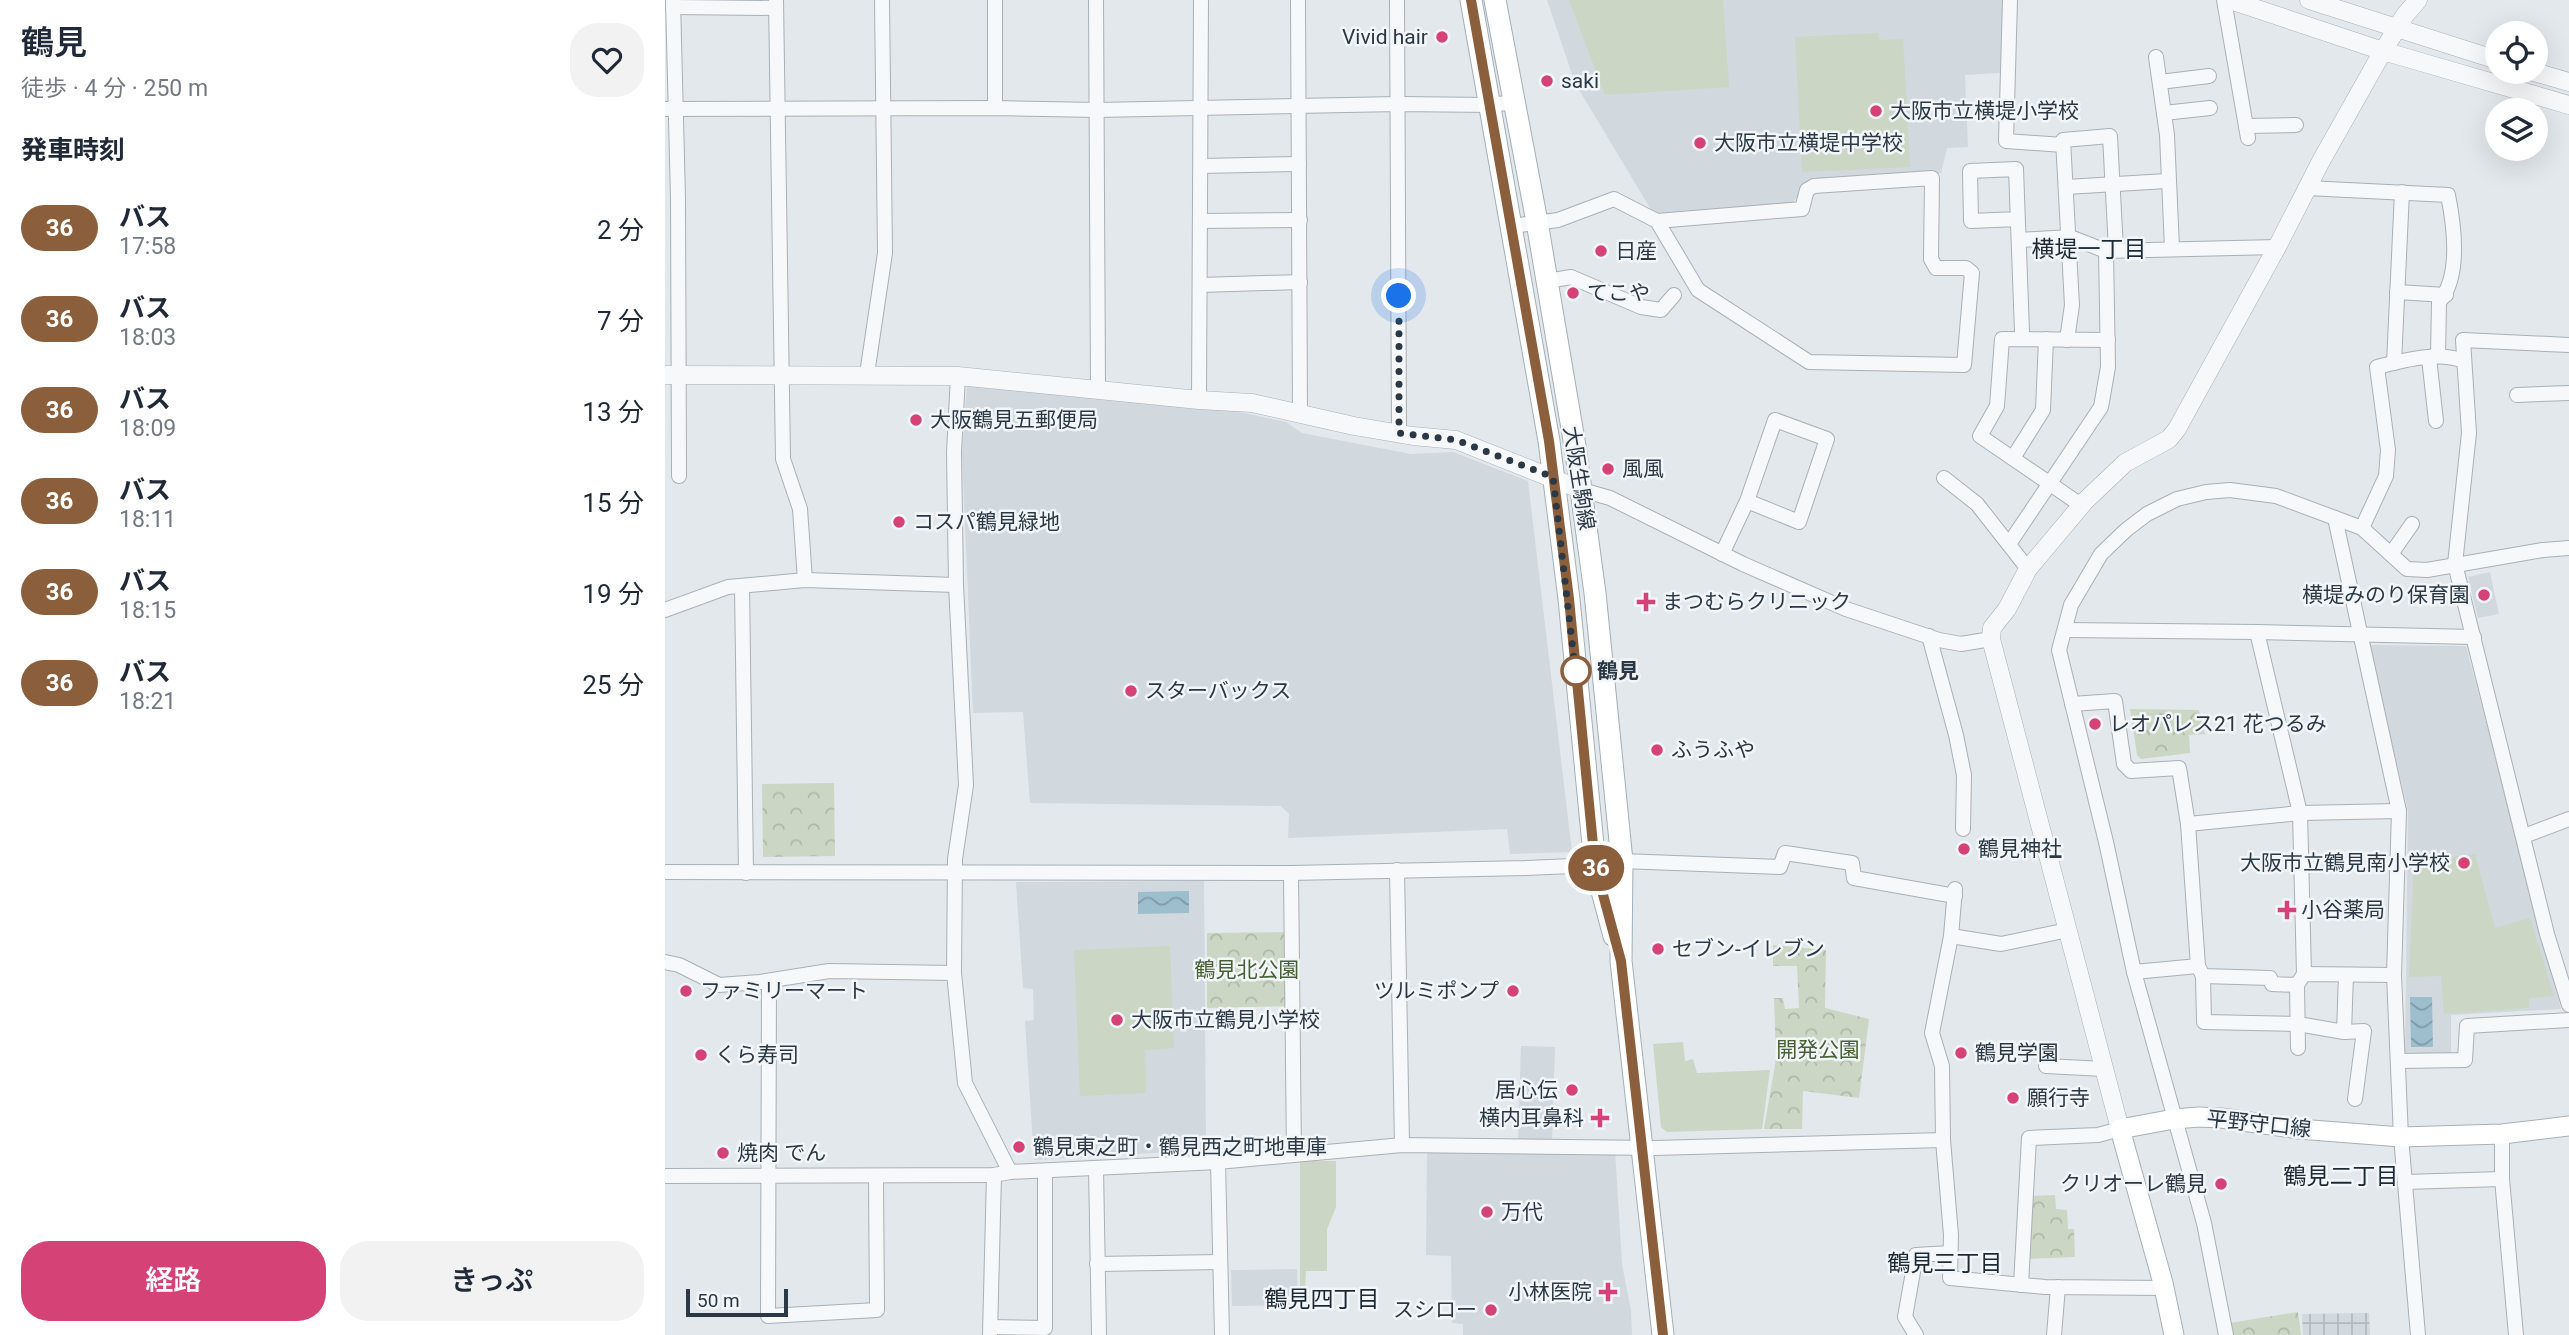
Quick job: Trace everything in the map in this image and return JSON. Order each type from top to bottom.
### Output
[{"type":"main road","name":"大阪生駒線","points":[[1471,0],[1512,226],[1553,477],[1569,599],[1595,865],[1621,961]]},
{"type":"main road","name":"大阪生駒線","points":[[1495,0],[1547,281],[1582,490],[1595,593],[1622,861],[1621,961],[1663,1335]]},
{"type":"main road","name":"平野守口線","points":[[2120,1129],[2174,1119],[2221,1118],[2299,1129],[2401,1137],[2502,1134],[2569,1126]]},
{"type":"main road","points":[[2120,1129],[2164,1288],[2174,1335]]},
{"type":"street","points":[[867,374],[885,253],[882,0]]},
{"type":"street","points":[[995,0],[995,107]]},
{"type":"street","points":[[1096,0],[1098,390]]},
{"type":"street","points":[[1199,400],[1201,0]]},
{"type":"street","points":[[1299,0],[1300,414]]},
{"type":"street","points":[[1397,0],[1399,433]]},
{"type":"street","points":[[2010,0],[2006,141],[2063,145]]},
{"type":"street","points":[[2224,0],[2247,132],[2296,125]]},
{"type":"street","points":[[2229,0],[2383,51],[2569,105]]},
{"type":"street","points":[[2309,0],[2485,56]]},
{"type":"street","points":[[2021,1285],[2029,1138],[2098,1135],[2120,1129],[1991,639],[1992,628],[2007,609],[2028,569],[2081,505],[2125,463],[2169,439],[2177,429],[2383,51],[2396,28],[2418,0]]},
{"type":"street","points":[[679,476],[672,375],[670,33],[673,4],[776,4],[783,459],[800,509],[805,580]]},
{"type":"street","points":[[2157,57],[2167,135],[2172,248]]},
{"type":"street","points":[[2160,82],[2209,76]]},
{"type":"street","points":[[2548,76],[2569,82]]},
{"type":"street","points":[[670,109],[995,107],[1097,110],[1398,104],[1490,105],[1515,102]]},
{"type":"street","points":[[2164,113],[2210,108]]},
{"type":"street","points":[[2009,544],[2101,407],[2108,367],[2112,183],[2110,136],[2063,140],[2072,304],[2067,340]]},
{"type":"street","points":[[1201,166],[1299,164]]},
{"type":"street","points":[[2018,219],[1971,220],[1970,171],[2016,169],[2019,240],[2022,339]]},
{"type":"street","points":[[1512,226],[1557,220],[1614,199],[1657,221],[1802,209],[1807,190],[1814,186],[1932,178],[1931,259],[1937,268],[1966,268],[1972,273],[1964,365],[1809,362],[1698,290],[1657,221]]},
{"type":"street","points":[[2066,187],[2167,181]]},
{"type":"street","points":[[2307,188],[2448,195],[2454,224],[2455,250],[2446,295],[2439,302],[2433,357],[2435,421]]},
{"type":"street","points":[[2394,363],[2402,192]]},
{"type":"street","points":[[1201,221],[1300,220]]},
{"type":"street","points":[[2019,240],[2070,237],[2111,251],[2277,247]]},
{"type":"street","points":[[1547,281],[1571,277],[1641,307],[1661,310],[1674,295]]},
{"type":"street","points":[[1200,285],[1300,282]]},
{"type":"street","points":[[2397,292],[2446,295]]},
{"type":"street","points":[[2081,505],[1980,436],[1997,405],[2002,339],[2108,340]]},
{"type":"street","points":[[2013,458],[2043,410],[2046,340]]},
{"type":"street","points":[[2569,345],[2463,340],[2469,433],[2455,564],[2547,934],[2569,1005]]},
{"type":"street","points":[[2362,528],[2386,476],[2388,450],[2377,367],[2433,357],[2451,356],[2464,361]]},
{"type":"street","points":[[672,375],[958,376],[1252,403],[1399,433],[1456,440],[1582,490],[1610,498],[1722,554],[1846,609],[1961,644],[1991,639]]},
{"type":"street","points":[[958,376],[954,452],[956,585],[966,785],[955,874],[954,973],[965,1083],[1010,1172]]},
{"type":"street","points":[[2518,395],[2569,393]]},
{"type":"street","points":[[1722,554],[1747,501],[1775,421],[1827,439],[1799,522],[1747,501]]},
{"type":"street","points":[[1944,478],[1977,505],[2028,569]]},
{"type":"street","points":[[2226,1335],[2204,1223],[2134,972],[2106,842],[2059,650],[2071,605],[2101,554],[2147,514],[2177,499],[2206,492],[2255,492],[2276,496],[2362,528],[2407,569],[2427,570],[2569,548]]},
{"type":"street","points":[[2335,518],[2399,811],[2394,975],[2401,1137],[2418,1335]]},
{"type":"street","points":[[2391,554],[2412,524]]},
{"type":"street","points":[[665,610],[728,587],[805,580],[956,585]]},
{"type":"street","points":[[742,586],[746,873]]},
{"type":"street","points":[[2065,630],[2475,637]]},
{"type":"street","points":[[2257,632],[2300,813],[2298,1048]]},
{"type":"street","points":[[1929,636],[1961,762],[1963,829]]},
{"type":"street","points":[[2073,704],[2115,701],[2124,764],[2131,771],[2179,768],[2188,824],[2204,1022],[2298,1024],[2344,1032],[2364,1031],[2355,1099]]},
{"type":"street","points":[[2188,824],[2300,813],[2399,811]]},
{"type":"street","points":[[2524,836],[2569,819]]},
{"type":"street","points":[[665,872],[1290,873],[1595,865],[1622,861],[1780,867],[1785,853],[1852,863],[1854,878],[1955,892],[1951,936],[1933,1032],[1942,1066],[1943,1140],[1951,1235],[1951,1278],[2058,1287],[2164,1288]]},
{"type":"street","points":[[1397,870],[1402,1145]]},
{"type":"street","points":[[1290,873],[1294,1155]]},
{"type":"street","points":[[1951,936],[2001,944],[2068,930]]},
{"type":"street","points":[[665,962],[679,965],[719,985],[769,981],[829,971],[954,973]]},
{"type":"street","points":[[2134,972],[2200,971],[2270,978],[2272,984],[2346,975],[2394,975]]},
{"type":"street","points":[[2344,1032],[2346,975]]},
{"type":"street","points":[[769,981],[768,1316],[877,1310],[876,1177]]},
{"type":"street","points":[[2398,1061],[2465,1060],[2466,1026],[2569,1020]]},
{"type":"street","points":[[2046,1066],[2104,1069]]},
{"type":"street","points":[[2502,1134],[2502,1179],[2516,1335]]},
{"type":"street","points":[[665,1177],[994,1175],[1218,1162],[1402,1145],[1641,1147],[1943,1140]]},
{"type":"street","points":[[1218,1162],[1222,1335]]},
{"type":"street","points":[[1096,1168],[1099,1335]]},
{"type":"street","points":[[994,1175],[991,1331],[1045,1328],[1045,1171]]},
{"type":"street","points":[[2405,1182],[2502,1179]]},
{"type":"street","points":[[1916,1335],[1905,1317],[1916,1255],[1950,1253]]},
{"type":"street","points":[[1097,1264],[1220,1262]]},
{"type":"street","points":[[2054,1335],[2058,1287]]},
{"type":"shaded area","points":[[1547,0],[2004,0],[2000,73],[1965,75],[1968,147],[1947,148],[1941,173],[1814,179],[1792,203],[1653,213],[1575,83]]},
{"type":"shaded area","points":[[967,386],[1235,411],[1286,422],[1302,433],[1411,454],[1453,452],[1528,481],[1572,852],[1510,854],[1507,829],[1288,838],[1289,814],[1281,806],[1030,803],[1023,712],[973,713],[962,453]]},
{"type":"shaded area","name":"横堤みのり保育園","points":[[2490,572],[2499,614],[2478,618],[2468,577]]},
{"type":"shaded area","name":"大阪市立鶴見南小学校","points":[[2369,645],[2466,646],[2561,1009],[2451,1015],[2451,1055],[2405,1055],[2408,811]]},
{"type":"shaded area","name":"大阪市立鶴見小学校","points":[[1204,881],[1206,1150],[1034,1160],[1025,1021],[1034,1020],[1033,989],[1023,988],[1016,882]]},
{"type":"shaded area","points":[[1521,1046],[1555,1047],[1552,1141],[1518,1140]]},
{"type":"shaded area","points":[[1427,1151],[1615,1151],[1622,1264],[1631,1311],[1632,1335],[1463,1335],[1463,1324],[1452,1323],[1451,1256],[1426,1255]]},
{"type":"shaded area","points":[[1297,1269],[1298,1305],[1232,1306],[1231,1270]]},
{"type":"shaded area","points":[[2369,1313],[2370,1335],[2303,1335],[2302,1314]]},
{"type":"green space","points":[[1569,0],[1723,0],[1729,87],[1605,95]]},
{"type":"green space","points":[[1878,33],[1879,40],[1903,39],[1910,167],[1802,172],[1795,37]]},
{"type":"green space","points":[[2130,709],[2199,710],[2205,734],[2189,735],[2190,753],[2141,759],[2137,755]]},
{"type":"green space","points":[[834,783],[835,856],[763,857],[762,784]]},
{"type":"green space","points":[[2475,854],[2495,928],[2530,918],[2554,996],[2529,998],[2529,1008],[2444,1014],[2441,976],[2409,977],[2414,862]]},
{"type":"green space","name":"鶴見北公園","points":[[1287,932],[1288,1006],[1207,1008],[1207,933]]},
{"type":"green space","name":"開発公園","points":[[1773,945],[1826,950],[1825,1008],[1869,1019],[1859,1098],[1803,1091],[1802,1129],[1764,1129],[1776,1059],[1774,998],[1783,998],[1785,1009],[1799,1008],[1797,966],[1773,966]]},
{"type":"green space","points":[[1170,946],[1174,1048],[1145,1050],[1146,1093],[1080,1096],[1074,950]]},
{"type":"green space","points":[[1683,1042],[1685,1061],[1693,1059],[1697,1073],[1770,1070],[1762,1129],[1667,1132],[1661,1127],[1653,1044]]},
{"type":"green space","points":[[1300,1161],[1336,1161],[1336,1207],[1327,1229],[1327,1271],[1306,1271],[1305,1290],[1300,1290]]},
{"type":"green space","points":[[2055,1195],[2056,1209],[2067,1210],[2068,1229],[2074,1229],[2075,1257],[2029,1259],[2030,1196]]},
{"type":"green space","points":[[2298,1312],[2301,1335],[2233,1335],[2230,1323]]},
{"type":"water","points":[[1189,891],[1189,913],[1138,914],[1138,892]]},
{"type":"water","points":[[2410,997],[2432,997],[2433,1047],[2411,1047]]},
{"type":"bus line","name":"36","points":[[1471,0],[1549,441],[1569,599],[1595,865],[1621,961],[1663,1335]]},
{"type":"place","name":"Vivid hair","points":[[1442,37]]},
{"type":"place","name":"saki","points":[[1547,81]]},
{"type":"place","name":"大阪市立横堤小学校","points":[[1876,111]]},
{"type":"place","name":"大阪市立横堤中学校","points":[[1700,143]]},
{"type":"place","name":"日産","points":[[1601,251]]},
{"type":"place","name":"てこや","points":[[1573,293]]},
{"type":"place","name":"大阪鶴見五郵便局","points":[[916,420]]},
{"type":"place","name":"風風","points":[[1608,469]]},
{"type":"place","name":"コスパ鶴見緑地","points":[[899,522]]},
{"type":"place","name":"横堤みのり保育園","points":[[2484,595]]},
{"type":"place","name":"まつむらクリニック","points":[[1646,602]]},
{"type":"place","name":"鶴見","points":[[1576,671]]},
{"type":"place","name":"スターバックス","points":[[1131,691]]},
{"type":"place","name":"レオパレス21 花つるみ","points":[[2095,724]]},
{"type":"place","name":"ふうふや","points":[[1657,750]]},
{"type":"place","name":"鶴見神社","points":[[1964,849]]},
{"type":"place","name":"大阪市立鶴見南小学校","points":[[2464,863]]},
{"type":"place","name":"小谷薬局","points":[[2287,910]]},
{"type":"place","name":"セブン-イレブン","points":[[1658,949]]},
{"type":"place","name":"ファミリーマート","points":[[686,991]]},
{"type":"place","name":"ツルミポンプ","points":[[1513,991]]},
{"type":"place","name":"大阪市立鶴見小学校","points":[[1117,1020]]},
{"type":"place","name":"鶴見学園","points":[[1961,1053]]},
{"type":"place","name":"くら寿司","points":[[701,1055]]},
{"type":"place","name":"居心伝","points":[[1572,1090]]},
{"type":"place","name":"願行寺","points":[[2013,1098]]},
{"type":"place","name":"横内耳鼻科","points":[[1600,1118]]},
{"type":"place","name":"鶴見東之町・鶴見西之町地車庫","points":[[1019,1147]]},
{"type":"place","name":"焼肉 でん","points":[[723,1153]]},
{"type":"place","name":"クリオーレ鶴見","points":[[2221,1184]]},
{"type":"place","name":"万代","points":[[1487,1212]]},
{"type":"place","name":"小林医院","points":[[1608,1292]]},
{"type":"place","name":"スシロー","points":[[1491,1310]]},
{"type":"district","name":"横堤一丁目","points":[[2089,249]]},
{"type":"district","name":"鶴見二丁目","points":[[2341,1176]]},
{"type":"district","name":"鶴見三丁目","points":[[1945,1263]]},
{"type":"district","name":"鶴見四丁目","points":[[1322,1299]]},
{"type":"route","points":[[1399,296],[1399,433],[1456,440],[1553,477],[1576,677],[1576,671]]}]
